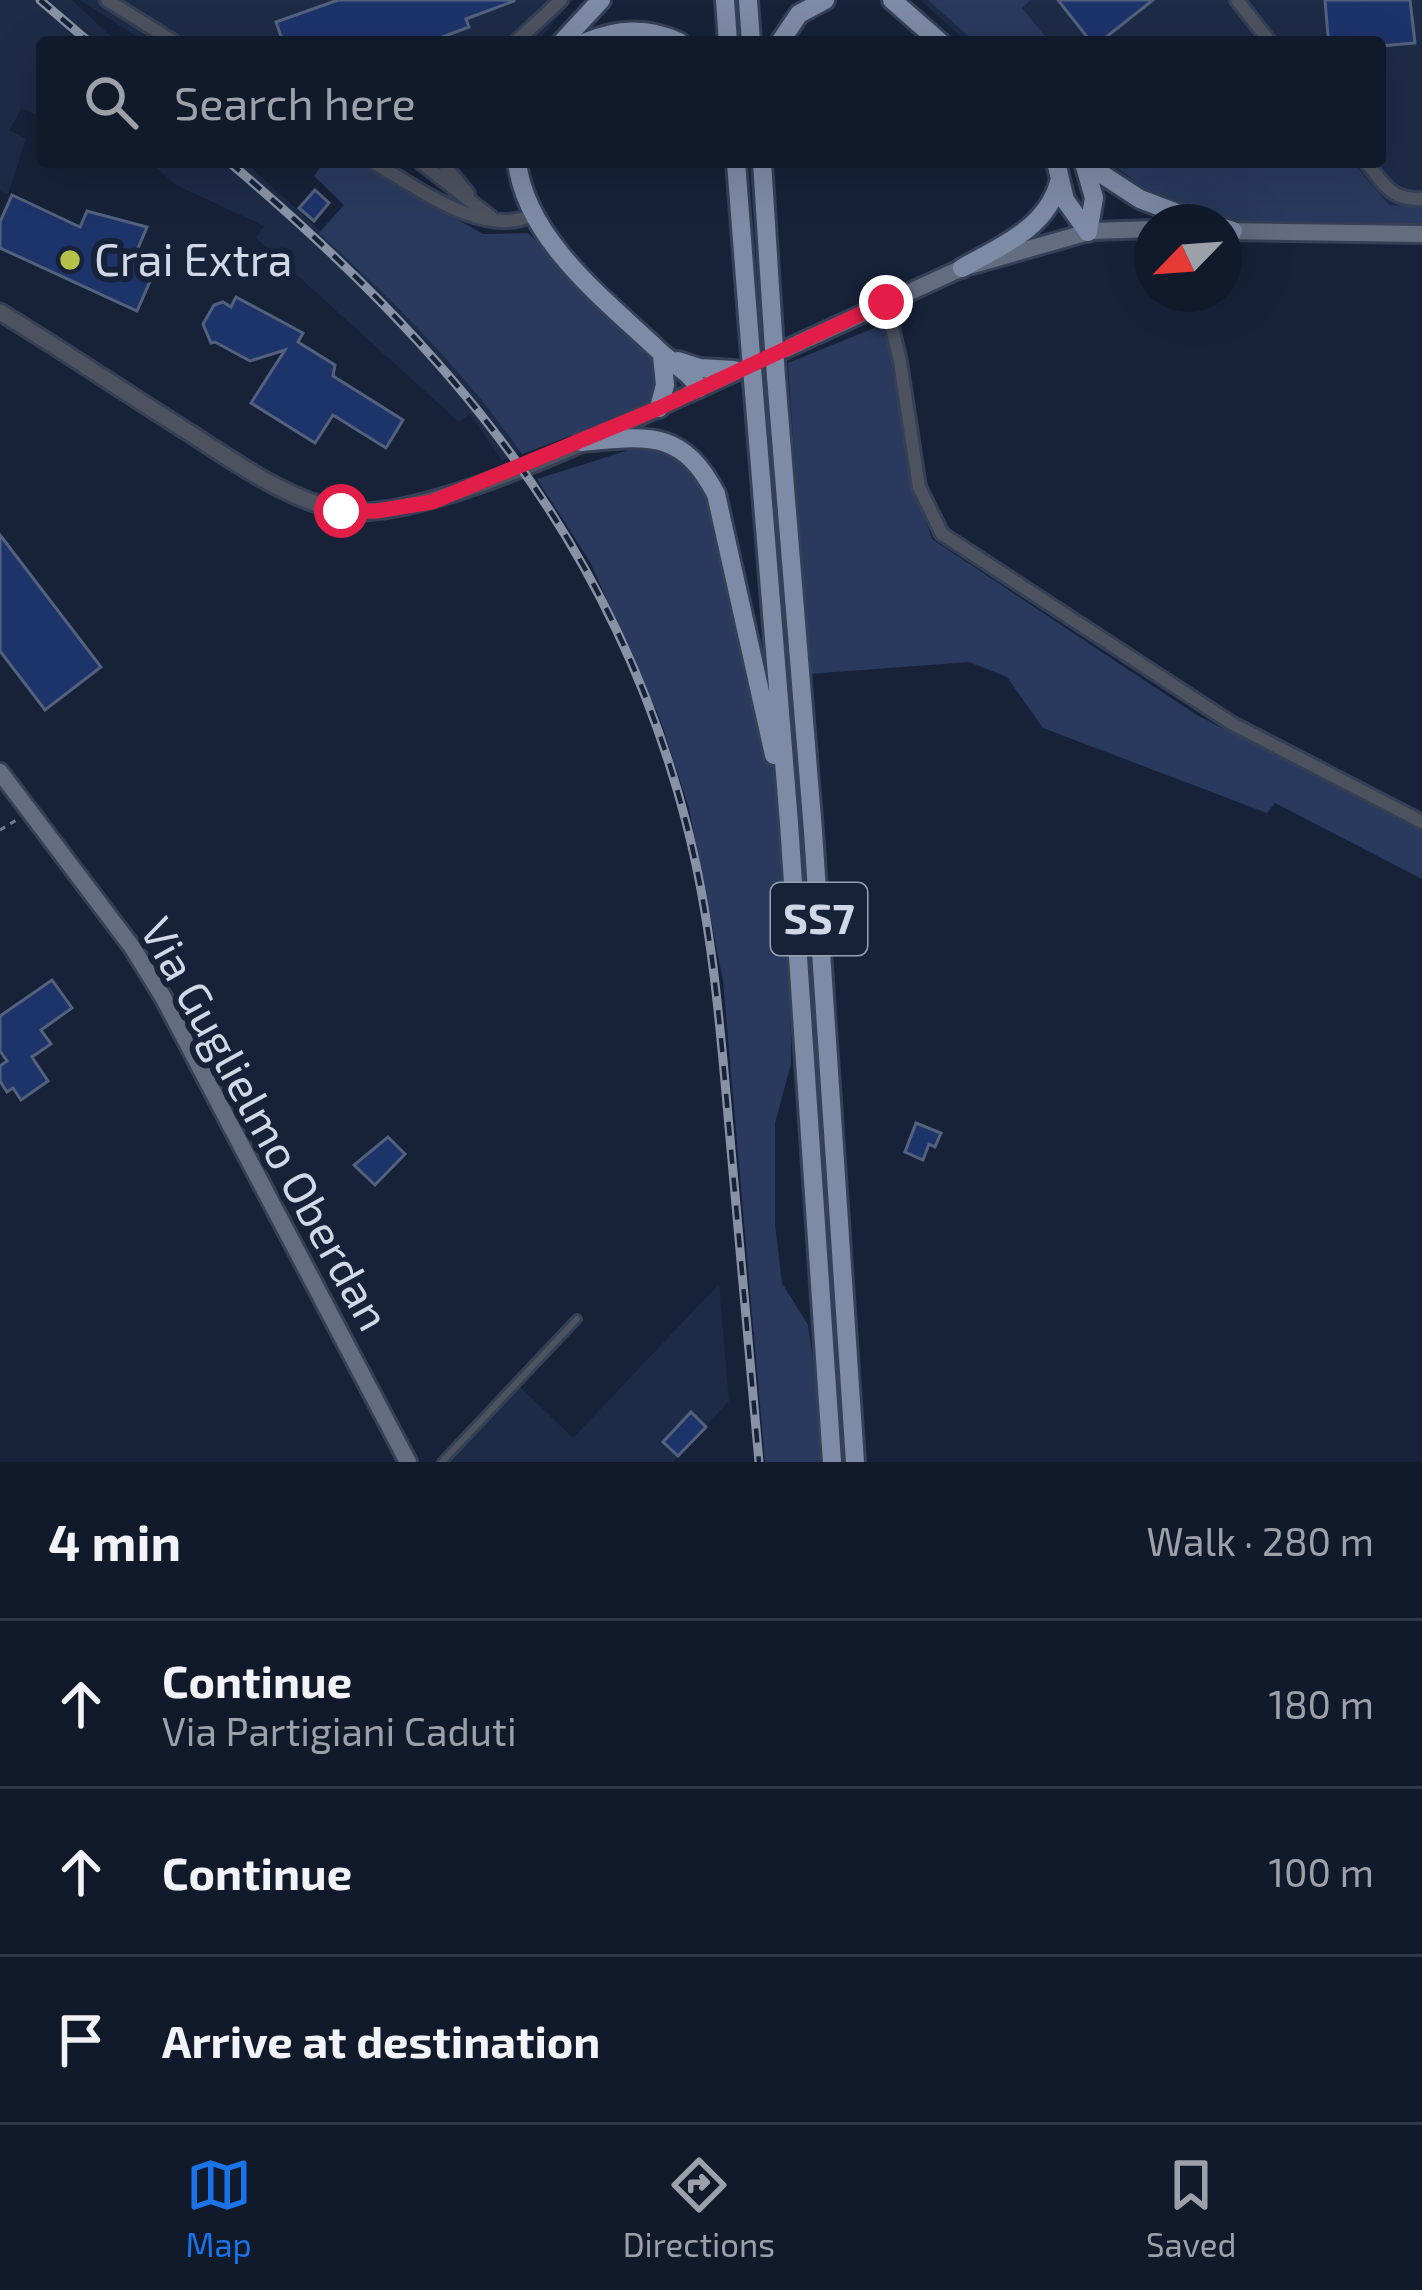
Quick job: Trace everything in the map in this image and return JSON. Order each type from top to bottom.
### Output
[{"type":"highway","points":[[568,36],[601,0]]},
{"type":"highway","points":[[725,0],[728,36]]},
{"type":"highway","points":[[748,0],[751,36]]},
{"type":"highway","points":[[784,36],[799,14],[825,0]]},
{"type":"highway","points":[[870,0],[897,5],[933,36]]},
{"type":"highway","points":[[603,36],[620,30],[661,36]]},
{"type":"highway","points":[[518,168],[532,215],[569,262],[662,355],[687,372],[694,390]]},
{"type":"highway","name":"SS7","points":[[735,168],[789,823],[832,1462]]},
{"type":"highway","name":"SS7","points":[[762,168],[855,1462]]},
{"type":"highway","points":[[766,222],[771,168]]},
{"type":"highway","points":[[1086,168],[1094,198],[1088,232]]},
{"type":"highway","points":[[1093,168],[1153,204]]},
{"type":"highway","points":[[1058,172],[1076,219],[1088,232]]},
{"type":"highway","points":[[962,268],[1043,217],[1054,201],[1058,172]]},
{"type":"highway","points":[[662,355],[700,368],[734,370]]},
{"type":"highway","points":[[659,408],[665,385],[662,355]]},
{"type":"highway","points":[[582,442],[659,439],[682,449],[701,465],[716,494],[789,823]]},
{"type":"main road","points":[[694,390],[962,268],[1088,232],[1134,230]]},
{"type":"main road","points":[[1242,230],[1422,233]]},
{"type":"main road","name":"Via Guglielmo Oberdan","points":[[0,772],[132,946],[163,997],[408,1462]]},
{"type":"street","points":[[107,0],[165,36]]},
{"type":"street","points":[[522,36],[561,0]]},
{"type":"street","points":[[1237,0],[1265,36]]},
{"type":"street","points":[[393,168],[463,212],[517,222],[532,215]]},
{"type":"street","points":[[428,168],[494,219]]},
{"type":"street","points":[[447,168],[494,219]]},
{"type":"street","points":[[1371,168],[1402,200],[1422,199]]},
{"type":"street","points":[[886,302],[919,488],[942,534],[966,554],[1231,723],[1422,822]]},
{"type":"street","points":[[0,312],[268,481],[341,511],[432,502],[582,442],[694,390]]},
{"type":"lane","points":[[442,1462],[577,1319]]},
{"type":"path","points":[[0,830],[30,812]]},
{"type":"shaded area","points":[[0,0],[72,0],[111,36],[36,36],[36,115],[22,108],[9,130],[26,139],[8,194],[0,191]]},
{"type":"shaded area","points":[[80,0],[573,0],[542,36],[136,36]]},
{"type":"shaded area","points":[[920,0],[1422,0],[1422,222],[1156,195],[1112,168],[1386,168],[1386,36],[960,36]]},
{"type":"shaded area","points":[[928,0],[1030,0],[1022,8],[1045,36],[968,36]]},
{"type":"shaded area","points":[[157,168],[252,168],[347,255],[355,251],[530,447],[502,461],[470,414],[459,422],[256,238],[264,226],[176,185]]},
{"type":"shaded area","points":[[320,168],[366,168],[483,234],[528,233],[659,364],[661,390],[650,406],[522,454],[427,338],[319,233],[344,205],[314,176]]},
{"type":"shaded area","points":[[1118,168],[1358,168],[1389,205],[1422,206],[1422,223],[1257,225],[1242,223],[1242,204],[1164,201]]},
{"type":"shaded area","points":[[884,324],[912,479],[932,539],[1195,714],[1422,831],[1422,879],[1275,803],[1267,813],[1043,728],[1007,677],[969,662],[809,674],[788,363]]},
{"type":"shaded area","points":[[645,445],[675,454],[702,477],[764,725],[781,815],[790,939],[791,1064],[775,1123],[775,1224],[782,1283],[808,1325],[828,1462],[765,1462],[723,981],[689,808],[660,719],[590,562],[537,479]]},
{"type":"shaded area","points":[[719,1284],[729,1401],[673,1462],[445,1462],[518,1385],[573,1438]]},
{"type":"building","points":[[338,0],[514,0],[466,19],[469,27],[445,36],[281,36],[276,22]]},
{"type":"building","points":[[1058,0],[1153,0],[1108,36],[1086,36]]},
{"type":"building","points":[[1325,0],[1410,0],[1415,43],[1386,45],[1386,36],[1328,36]]},
{"type":"building","points":[[315,190],[329,203],[314,221],[299,208]]},
{"type":"building","points":[[12,195],[80,227],[87,211],[147,227],[136,253],[158,263],[137,311],[0,248],[0,222]]},
{"type":"building","points":[[236,297],[303,333],[298,342],[335,365],[333,376],[403,420],[386,448],[333,415],[315,443],[251,403],[285,350],[250,361],[211,343],[203,324],[214,305],[223,302],[231,307]]},
{"type":"building","points":[[0,535],[101,667],[45,710],[0,651]]},
{"type":"building","points":[[52,980],[72,1008],[41,1030],[51,1044],[32,1057],[48,1081],[21,1100],[0,1081],[0,1066],[7,1061],[0,1051],[0,1016]]},
{"type":"building","points":[[916,1123],[941,1133],[935,1147],[929,1144],[923,1160],[905,1152]]},
{"type":"building","points":[[388,1137],[405,1154],[375,1185],[354,1165]]},
{"type":"building","points":[[691,1412],[706,1427],[678,1456],[663,1442]]},
{"type":"railway","points":[[40,0],[82,36]]},
{"type":"railway","points":[[236,168],[382,303],[512,455],[567,538],[614,626],[654,720],[686,822],[709,936],[759,1462]]},
{"type":"place","name":"Crai Extra","points":[[70,260]]},
{"type":"route","points":[[341,511],[432,502],[582,442],[886,302]]}]
